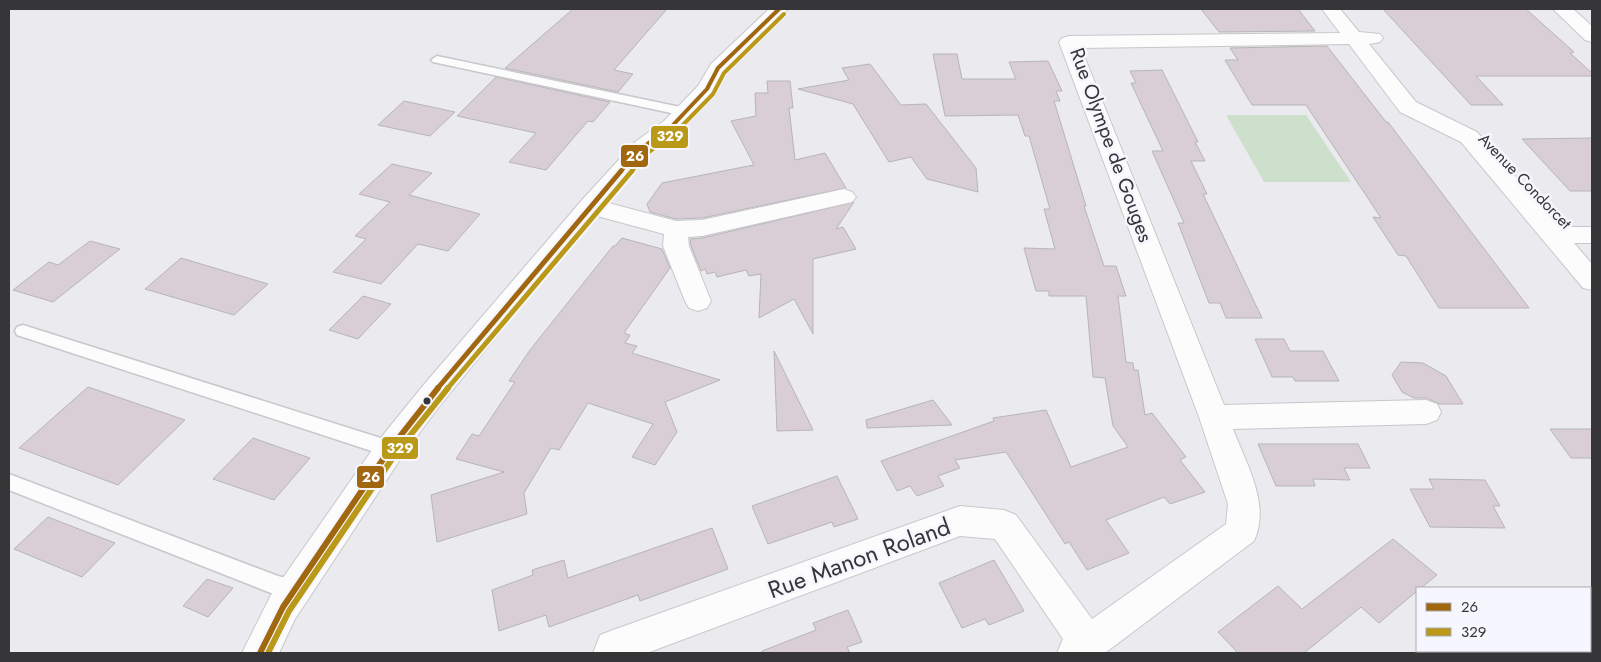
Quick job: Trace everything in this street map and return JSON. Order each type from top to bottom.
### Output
[{"type":"street","points":[[266,649],[283,607],[390,449],[431,396],[590,206],[643,146],[672,126],[707,89],[718,68],[779,9]]},
{"type":"street","name":"Avenue Condorcet","points":[[1331,9],[1364,38]]},
{"type":"street","name":"Avenue Condorcet","points":[[1349,9],[1364,38],[1408,107],[1469,137],[1579,239],[1592,281]]},
{"type":"street","points":[[1562,9],[1592,36]]},
{"type":"street","name":"Rue Olympe de Gouges","points":[[1082,648],[1242,531],[1244,504],[1214,417],[1069,42],[1364,38]]},
{"type":"street","points":[[590,206],[676,229],[702,228],[844,197]]},
{"type":"street","points":[[676,229],[676,246],[698,301]]},
{"type":"street","points":[[1214,417],[1426,412]]},
{"type":"street","name":"Rue Manon Roland","points":[[611,653],[613,648],[960,521],[1004,525],[1082,648]]},
{"type":"lane","points":[[437,60],[685,112]]},
{"type":"lane","points":[[23,330],[390,449]]},
{"type":"lane","points":[[9,482],[278,586],[295,589]]},
{"type":"green space","points":[[1226,115],[1306,115],[1351,182],[1264,182]]},
{"type":"building","points":[[573,9],[667,9],[614,70],[633,74],[618,92],[505,68]]},
{"type":"building","points":[[1201,9],[1298,9],[1315,31],[1219,32]]},
{"type":"building","points":[[1383,9],[1526,9],[1574,52],[1570,53],[1592,73],[1592,76],[1476,76],[1503,105],[1471,105]]},
{"type":"building","points":[[1327,46],[1386,122],[1388,122],[1529,308],[1439,308],[1406,256],[1398,255],[1373,217],[1381,218],[1306,105],[1252,105],[1225,60],[1238,60],[1230,48]]},
{"type":"building","points":[[933,54],[957,54],[962,79],[1016,79],[1009,62],[1048,61],[1062,91],[1056,91],[1060,101],[1054,101],[1086,206],[1084,206],[1104,266],[1116,266],[1126,296],[1118,296],[1126,362],[1133,363],[1134,370],[1138,370],[1145,415],[1152,413],[1186,457],[1180,460],[1205,492],[1170,504],[1164,497],[1106,520],[1129,553],[1087,570],[1069,542],[1065,544],[1006,452],[955,460],[960,468],[938,476],[944,486],[917,496],[910,486],[897,491],[881,461],[994,421],[993,418],[1046,410],[1071,467],[1128,447],[1113,426],[1105,378],[1093,377],[1086,296],[1049,296],[1049,291],[1036,291],[1024,248],[1055,249],[1044,209],[1050,209],[1029,136],[1025,136],[1018,115],[945,116]]},
{"type":"building","points":[[870,64],[901,105],[926,104],[976,168],[978,192],[927,179],[911,157],[889,162],[853,104],[798,89],[849,80],[842,68]]},
{"type":"building","points":[[1162,70],[1198,142],[1195,142],[1205,161],[1191,161],[1207,194],[1203,194],[1262,318],[1226,318],[1220,303],[1209,303],[1178,223],[1184,223],[1152,151],[1163,151],[1131,83],[1136,83],[1130,71]]},
{"type":"building","points":[[496,77],[610,102],[593,122],[588,121],[546,170],[509,162],[536,133],[457,116]]},
{"type":"building","points":[[767,81],[790,81],[793,108],[789,108],[795,160],[825,153],[846,188],[702,218],[676,219],[650,212],[647,204],[662,183],[754,165],[731,121],[756,116],[755,93],[768,93]]},
{"type":"building","points":[[404,101],[455,112],[430,136],[378,125]]},
{"type":"building","points":[[1592,138],[1592,191],[1570,191],[1522,139]]},
{"type":"building","points":[[392,164],[432,173],[409,195],[480,214],[448,251],[418,244],[381,284],[333,272],[366,239],[355,236],[390,202],[359,194]]},
{"type":"building","points":[[854,202],[836,229],[843,227],[856,249],[813,259],[813,334],[794,299],[759,318],[761,274],[749,276],[746,270],[717,277],[715,272],[707,274],[705,269],[701,271],[691,246],[690,239],[702,238]]},
{"type":"building","points":[[622,238],[662,249],[670,268],[624,333],[630,335],[625,343],[637,346],[632,353],[720,380],[665,402],[677,432],[655,465],[632,457],[653,424],[588,403],[559,450],[551,448],[524,493],[527,514],[437,542],[431,495],[504,472],[456,459],[472,434],[479,436],[515,382],[509,381],[530,350],[613,246]]},
{"type":"building","points":[[90,241],[120,249],[53,302],[13,290],[49,262],[58,265]]},
{"type":"building","points":[[181,258],[268,284],[234,315],[145,289]]},
{"type":"building","points":[[363,296],[391,304],[358,339],[329,330]]},
{"type":"building","points":[[1255,339],[1284,339],[1290,351],[1323,351],[1339,381],[1295,381],[1293,377],[1272,377]]},
{"type":"building","points":[[774,351],[813,430],[777,431]]},
{"type":"building","points":[[1401,362],[1423,363],[1446,376],[1463,404],[1439,404],[1427,398],[1414,398],[1402,392],[1392,375]]},
{"type":"building","points":[[88,387],[185,420],[118,485],[19,448]]},
{"type":"building","points":[[933,400],[952,425],[867,428],[866,420]]},
{"type":"building","points":[[1550,429],[1592,429],[1592,458],[1571,458]]},
{"type":"building","points":[[253,438],[310,458],[274,500],[213,479]]},
{"type":"building","points":[[1258,444],[1358,444],[1370,468],[1344,468],[1350,480],[1313,479],[1315,486],[1276,486]]},
{"type":"building","points":[[837,476],[858,519],[834,527],[832,522],[768,544],[752,506]]},
{"type":"building","points":[[1429,479],[1485,480],[1500,506],[1493,506],[1505,528],[1430,527],[1410,489],[1434,489]]},
{"type":"building","points":[[48,517],[115,543],[82,577],[14,549]]},
{"type":"building","points":[[712,528],[728,569],[640,601],[638,595],[549,627],[546,615],[499,631],[492,590],[533,575],[532,570],[564,560],[568,578]]},
{"type":"building","points":[[1393,539],[1437,575],[1422,587],[1416,587],[1416,592],[1379,623],[1361,607],[1304,653],[1238,653],[1218,632],[1278,586],[1302,609]]},
{"type":"building","points":[[994,560],[1024,611],[989,625],[985,619],[962,628],[939,583]]},
{"type":"building","points":[[207,579],[233,588],[208,617],[183,606]]},
{"type":"building","points":[[848,610],[862,642],[847,647],[850,653],[762,653],[762,651],[816,630],[813,623]]},
{"type":"transit line","name":"26","points":[[260,653],[283,607],[390,449],[431,396],[590,206],[643,147],[672,126],[707,89],[718,68],[779,9]]},
{"type":"transit line","name":"329","points":[[268,653],[289,611],[301,593],[396,453],[437,401],[596,211],[648,153],[677,131],[713,94],[724,73],[784,14]]}]
